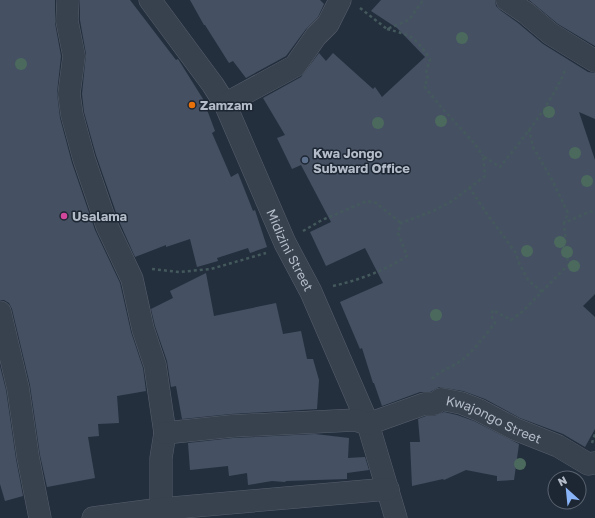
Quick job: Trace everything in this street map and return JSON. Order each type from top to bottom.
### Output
[{"type":"street","points":[[68,0],[67,21],[74,56],[69,94],[72,115],[84,159],[107,226],[132,280],[143,329],[155,366],[165,433],[161,458],[161,509]]},
{"type":"street","name":"Midizini Street","points":[[150,0],[213,85],[225,104],[278,247],[311,292],[368,424],[396,518]]},
{"type":"street","points":[[507,0],[552,34],[595,61]]},
{"type":"street","points":[[225,104],[295,66],[316,36],[350,4]]},
{"type":"street","points":[[0,312],[18,388],[28,457],[40,518]]},
{"type":"street","name":"Kwajongo Street","points":[[368,424],[424,404],[434,404],[441,399],[461,403],[493,417],[515,429],[558,446],[588,464],[595,463]]},
{"type":"street","points":[[165,433],[232,426],[355,420],[368,424]]},
{"type":"street","points":[[93,518],[161,509],[388,489]]},
{"type":"path","points":[[387,29],[409,20],[423,0]]},
{"type":"path","points":[[350,4],[387,29],[410,35],[419,43],[430,58],[426,73],[428,79],[424,86],[475,144],[483,156],[500,168],[553,94],[568,61],[568,45]]},
{"type":"path","points":[[424,404],[420,392],[435,375],[460,362],[479,342],[495,323],[491,315],[494,310],[511,320],[522,312],[568,265],[564,223],[568,213],[534,147],[529,129]]},
{"type":"path","points":[[401,223],[433,211],[452,201],[485,176],[483,156]]},
{"type":"path","points":[[469,187],[516,253],[519,263],[528,280],[542,292]]},
{"type":"path","points":[[126,266],[179,272],[211,269],[278,247],[322,220],[367,201],[376,203],[401,223]]},
{"type":"path","points":[[564,223],[589,212],[595,211]]},
{"type":"path","points":[[311,292],[365,277],[394,264],[407,256],[398,233],[401,223]]},
{"type":"building","points":[[0,0],[55,0],[55,23],[61,56],[57,93],[60,118],[72,163],[95,230],[120,283],[131,332],[143,368],[146,391],[117,396],[119,423],[98,424],[99,436],[88,437],[95,478],[47,487],[40,455],[30,385],[12,309],[9,303],[4,300],[0,300]]},
{"type":"building","points":[[80,0],[130,0],[176,60],[178,59],[203,99],[215,131],[212,133],[231,177],[238,173],[253,211],[255,210],[267,247],[250,253],[248,248],[217,258],[218,261],[197,267],[190,239],[166,247],[166,245],[135,257],[119,221],[96,155],[84,112],[82,94],[86,54],[80,20]]},
{"type":"building","points":[[190,0],[320,0],[324,4],[318,17],[306,29],[286,56],[246,78],[233,61],[229,63],[204,25]]},
{"type":"building","points":[[381,0],[495,0],[496,6],[500,10],[543,44],[588,72],[595,73],[595,119],[579,112],[595,160],[595,294],[583,306],[595,317],[595,429],[585,447],[563,434],[520,418],[485,399],[463,391],[439,387],[430,392],[420,392],[382,406],[362,348],[360,349],[340,302],[383,283],[365,248],[326,266],[310,232],[331,222],[301,165],[292,169],[277,138],[285,135],[263,98],[301,77],[319,53],[326,61],[333,53],[373,89],[375,87],[382,97],[425,57],[397,28],[371,11]]},
{"type":"building","points":[[529,0],[595,0],[595,46],[558,24]]},
{"type":"building","points":[[206,273],[214,316],[276,303],[283,334],[301,331],[307,359],[313,359],[319,380],[317,409],[231,414],[182,419],[176,386],[171,387],[167,361],[151,309],[173,298],[170,291]]},
{"type":"building","points":[[0,366],[6,390],[23,496],[5,501],[0,484]]},
{"type":"building","points":[[444,412],[474,421],[519,444],[514,480],[497,481],[497,476],[466,470],[444,480],[412,486],[410,442],[420,442],[418,419],[426,416],[434,416]]},
{"type":"building","points":[[315,434],[349,438],[348,458],[365,457],[369,470],[347,473],[347,479],[285,482],[272,481],[248,485],[247,473],[229,476],[228,466],[190,470],[188,443],[233,438]]},
{"type":"place","name":"Zamzam","points":[[192,105]]},
{"type":"place","name":"Kwa Jongo Subward Office","points":[[305,160]]},
{"type":"place","name":"Usalama","points":[[64,216]]}]
